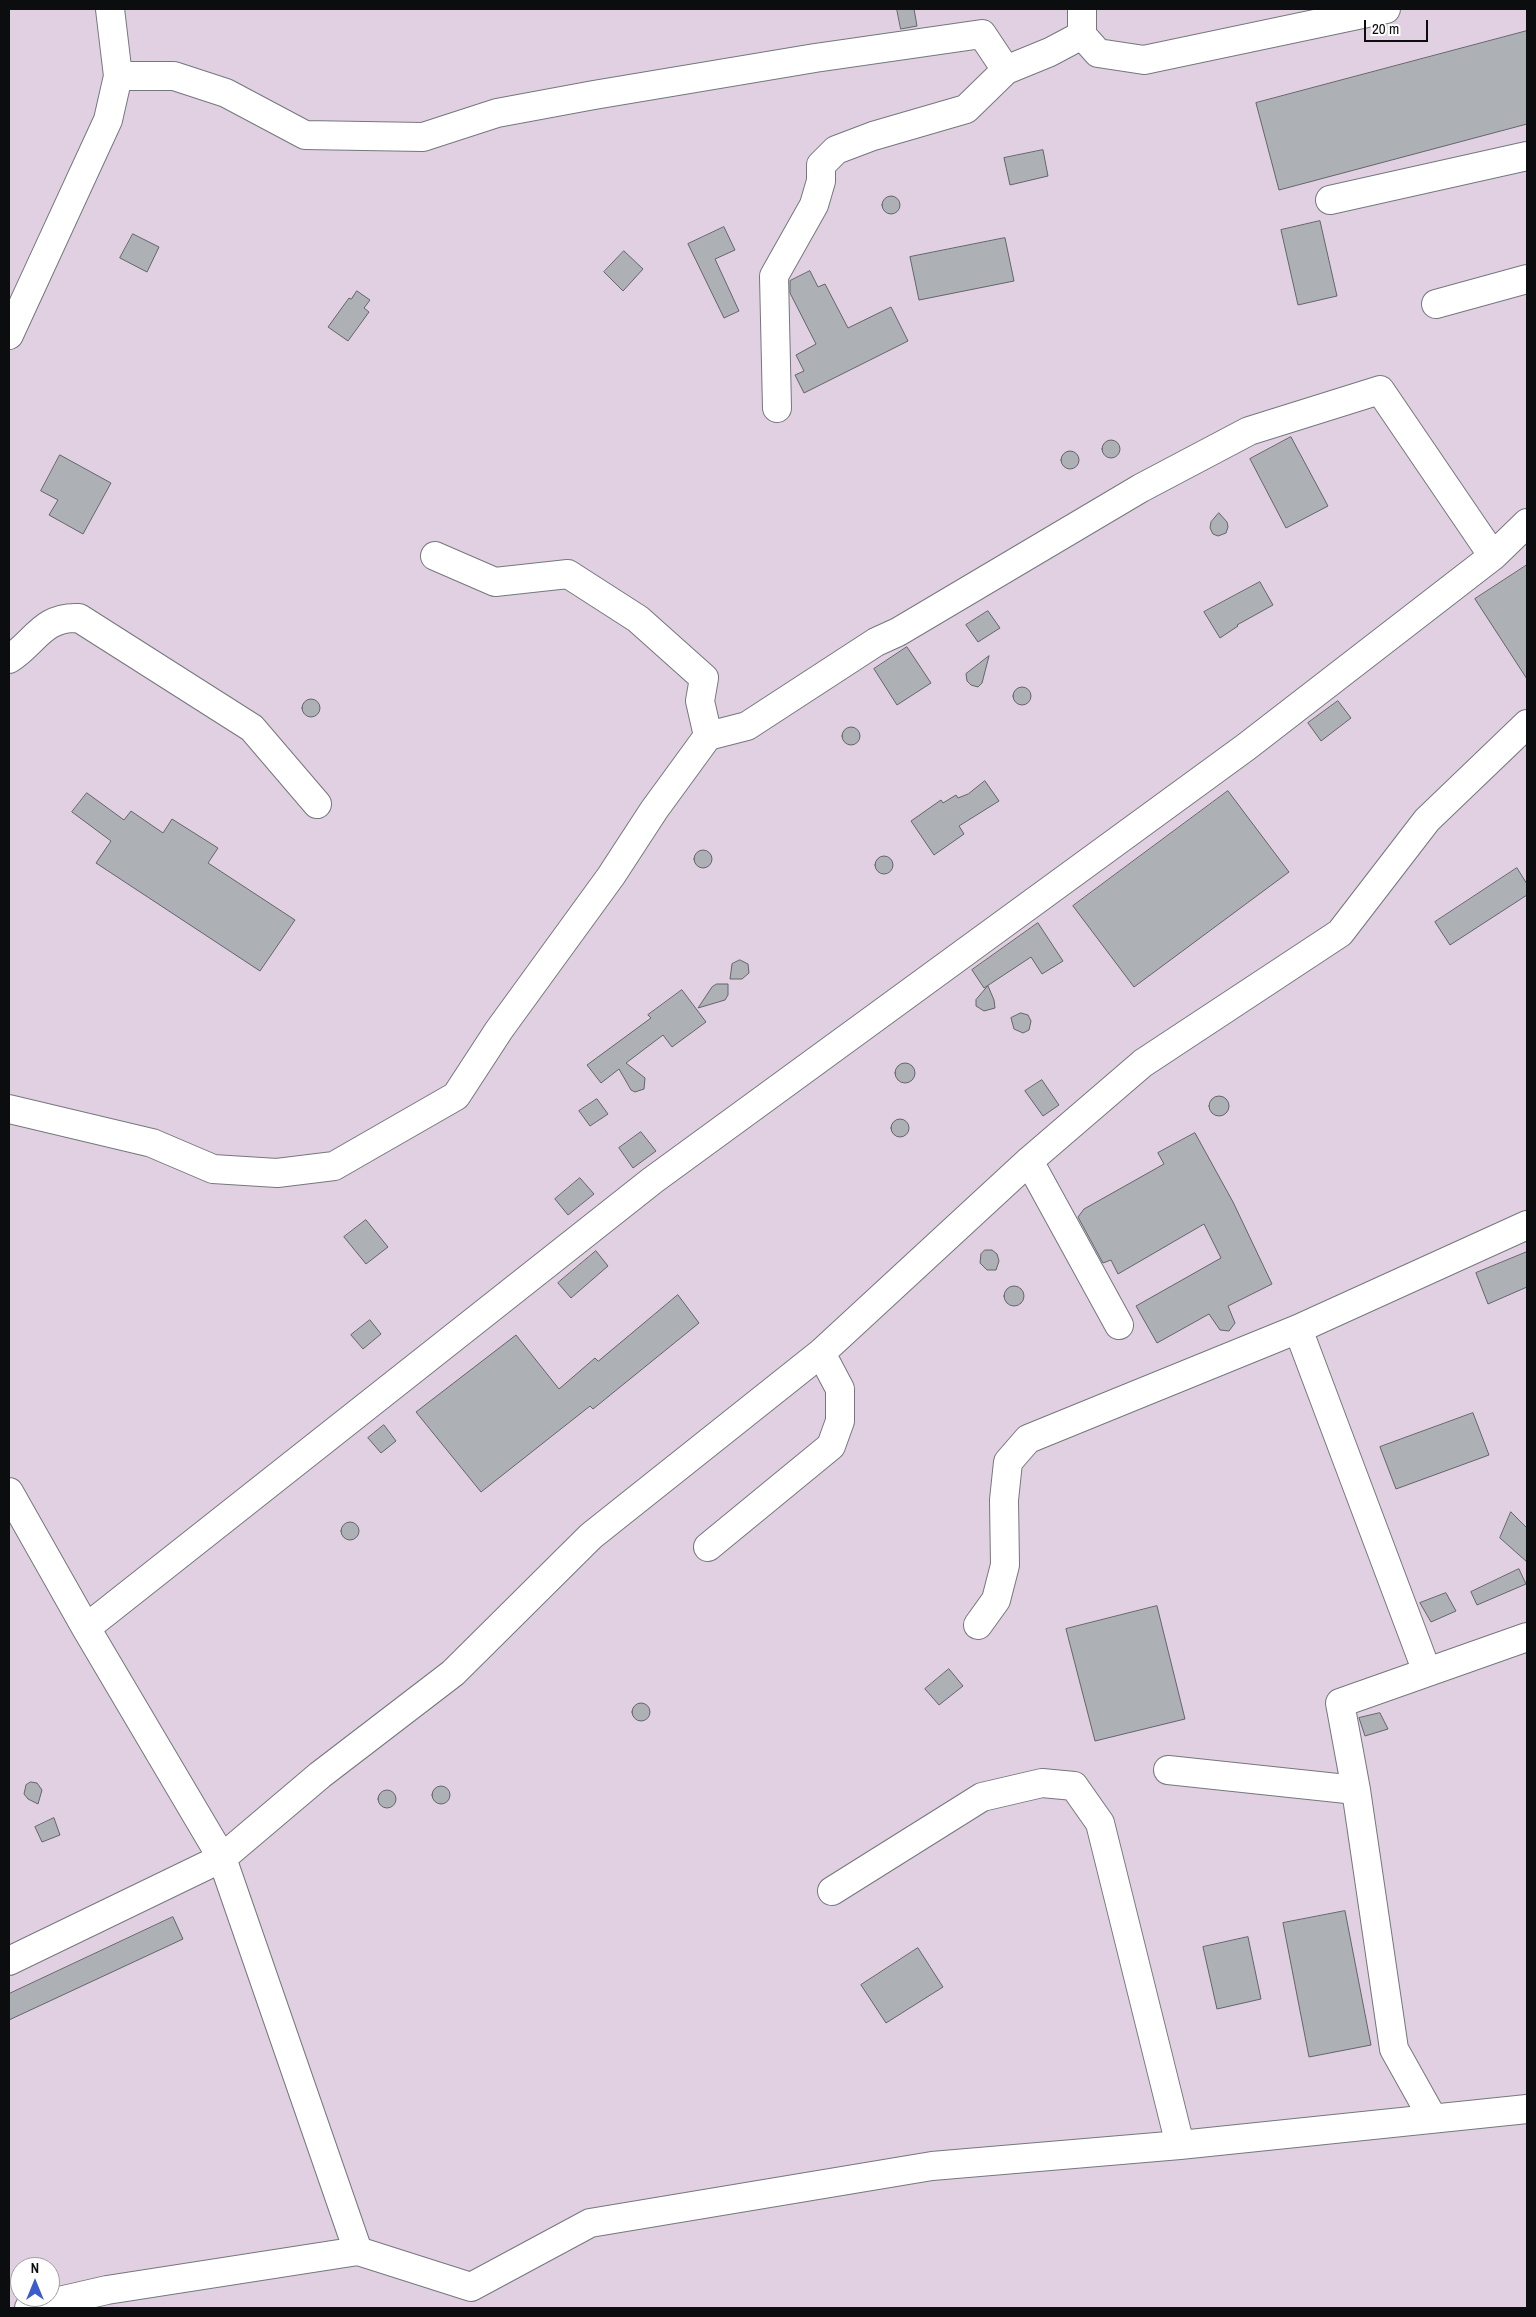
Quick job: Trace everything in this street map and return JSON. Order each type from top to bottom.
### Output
[{"type":"street","points":[[9,333],[108,120],[118,76],[110,9]]},
{"type":"street","points":[[777,408],[774,276],[814,205],[821,181],[821,166],[836,150],[873,136],[966,109],[1006,70],[1050,52],[1082,22],[1098,53],[1144,60],[1386,9]]},
{"type":"street","points":[[118,76],[174,76],[217,90],[305,135],[423,137],[497,113],[816,58],[982,34],[1006,70]]},
{"type":"street","points":[[1330,200],[1527,156]]},
{"type":"street","points":[[1436,304],[1527,279]]},
{"type":"street","points":[[9,1108],[152,1143],[213,1169],[277,1173],[334,1166],[456,1096],[499,1030],[611,876],[654,810],[708,736],[748,726],[876,642],[898,632],[1142,488],[1249,431],[1380,390],[1493,556]]},
{"type":"street","points":[[86,1628],[653,1180],[1246,747],[1493,556],[1527,523]]},
{"type":"street","points":[[435,556],[495,582],[568,574],[638,619],[704,678],[700,701],[708,736]]},
{"type":"street","points":[[9,659],[21,652],[36,634],[54,621],[66,618],[79,618],[252,728],[317,804]]},
{"type":"street","points":[[9,1961],[222,1858],[320,1775],[453,1673],[590,1536],[821,1353],[1029,1161],[1143,1063],[1340,933],[1427,820],[1527,724]]},
{"type":"street","points":[[1029,1161],[1119,1325]]},
{"type":"street","points":[[978,1625],[996,1600],[1005,1565],[1004,1500],[1008,1462],[1028,1439],[1298,1329],[1527,1225]]},
{"type":"street","points":[[1298,1329],[1427,1672]]},
{"type":"street","points":[[708,1548],[831,1446],[840,1420],[840,1389],[821,1353]]},
{"type":"street","points":[[9,1492],[86,1628],[222,1858],[358,2251]]},
{"type":"street","points":[[1432,2117],[1394,2049],[1356,1790],[1340,1703],[1527,1637]]},
{"type":"street","points":[[1168,1770],[1356,1790]]},
{"type":"street","points":[[832,1891],[982,1797],[1042,1782],[1074,1786],[1100,1823],[1180,2145]]},
{"type":"street","points":[[28,2308],[107,2290],[358,2251],[471,2287],[590,2223],[932,2166],[1180,2145],[1432,2117],[1527,2109]]},
{"type":"shaded area","points":[[9,9],[1527,9],[1527,2308],[9,2308]]},
{"type":"building","points":[[897,9],[914,9],[917,26],[901,29]]},
{"type":"building","points":[[1527,31],[1527,124],[1279,190],[1256,103]]},
{"type":"building","points":[[1043,150],[1048,176],[1010,185],[1004,158]]},
{"type":"building","points":[[887,196],[895,196],[900,201],[898,212],[887,214],[882,209],[882,201]]},
{"type":"building","points":[[1320,221],[1337,296],[1298,305],[1281,230]]},
{"type":"building","points":[[724,227],[735,250],[715,259],[739,311],[724,318],[688,244]]},
{"type":"building","points":[[133,234],[159,247],[147,272],[120,258]]},
{"type":"building","points":[[1005,238],[1014,281],[919,300],[910,257]]},
{"type":"building","points":[[624,251],[643,269],[623,291],[604,272]]},
{"type":"building","points":[[810,271],[818,287],[825,284],[848,328],[891,307],[908,341],[804,393],[795,375],[804,371],[796,355],[816,344],[790,293],[790,281]]},
{"type":"building","points":[[357,291],[370,300],[364,308],[369,312],[348,341],[328,327],[349,298],[351,299]]},
{"type":"building","points":[[1291,437],[1328,506],[1286,528],[1250,459]]},
{"type":"building","points":[[1111,440],[1117,443],[1120,449],[1117,455],[1111,458],[1105,455],[1102,449],[1105,443]]},
{"type":"building","points":[[1066,451],[1074,451],[1079,456],[1077,467],[1066,469],[1061,464],[1061,456]]},
{"type":"building","points":[[60,455],[111,483],[83,534],[49,515],[58,500],[41,491]]},
{"type":"building","points":[[1219,513],[1227,522],[1228,527],[1226,533],[1218,536],[1213,534],[1210,528],[1211,522]]},
{"type":"building","points":[[1527,565],[1527,679],[1475,599]]},
{"type":"building","points":[[1260,582],[1273,605],[1237,625],[1220,638],[1204,612]]},
{"type":"building","points":[[988,611],[1000,628],[978,642],[966,625]]},
{"type":"building","points":[[907,647],[931,683],[897,705],[874,669]]},
{"type":"building","points":[[989,656],[982,683],[978,687],[971,685],[967,681],[966,674]]},
{"type":"building","points":[[1018,687],[1026,687],[1031,692],[1029,703],[1018,705],[1013,700],[1013,692]]},
{"type":"building","points":[[311,699],[317,702],[320,708],[317,714],[311,717],[305,714],[302,708],[305,702]]},
{"type":"building","points":[[1338,701],[1351,718],[1321,741],[1308,723]]},
{"type":"building","points":[[847,727],[855,727],[860,732],[858,743],[847,745],[842,740],[842,732]]},
{"type":"building","points":[[985,781],[999,801],[959,826],[964,834],[934,855],[911,821],[941,800],[943,803],[956,795],[958,798],[968,794]]},
{"type":"building","points":[[1228,791],[1289,872],[1134,987],[1073,906]]},
{"type":"building","points":[[87,793],[124,820],[131,811],[163,833],[172,819],[218,848],[208,863],[295,920],[260,971],[96,863],[111,841],[72,812]]},
{"type":"building","points":[[699,850],[707,850],[712,855],[710,866],[699,868],[694,863],[694,855]]},
{"type":"building","points":[[880,856],[888,856],[893,861],[891,872],[880,874],[875,869],[875,861]]},
{"type":"building","points":[[1517,868],[1527,884],[1527,895],[1450,945],[1435,922]]},
{"type":"building","points":[[1038,923],[1063,961],[1042,974],[1031,957],[984,988],[972,970]]},
{"type":"building","points":[[740,960],[748,964],[749,973],[742,979],[730,979],[732,964]]},
{"type":"building","points":[[717,984],[728,984],[728,995],[725,1000],[698,1008],[712,987]]},
{"type":"building","points":[[988,986],[995,1008],[984,1011],[976,1006],[976,1000]]},
{"type":"building","points":[[682,990],[706,1022],[672,1047],[663,1035],[626,1063],[645,1078],[644,1089],[635,1092],[631,1090],[619,1069],[601,1083],[587,1065],[651,1018],[648,1015]]},
{"type":"building","points":[[1021,1013],[1028,1015],[1031,1021],[1029,1030],[1023,1033],[1014,1029],[1011,1018]]},
{"type":"building","points":[[905,1063],[912,1066],[915,1073],[912,1080],[905,1083],[898,1080],[895,1073],[898,1066]]},
{"type":"building","points":[[1042,1080],[1059,1105],[1043,1116],[1025,1091]]},
{"type":"building","points":[[1219,1096],[1226,1099],[1229,1106],[1226,1113],[1219,1116],[1212,1113],[1209,1106],[1212,1099]]},
{"type":"building","points":[[597,1099],[608,1114],[590,1126],[579,1111]]},
{"type":"building","points":[[900,1119],[906,1122],[909,1128],[906,1134],[900,1137],[894,1134],[891,1128],[894,1122]]},
{"type":"building","points":[[641,1132],[656,1151],[633,1168],[619,1148]]},
{"type":"building","points":[[1195,1133],[1233,1202],[1272,1284],[1228,1306],[1235,1323],[1229,1331],[1220,1330],[1209,1314],[1157,1343],[1136,1306],[1221,1258],[1204,1224],[1118,1274],[1111,1260],[1103,1263],[1078,1217],[1084,1209],[1164,1164],[1158,1153]]},
{"type":"building","points":[[580,1178],[594,1194],[568,1215],[555,1199]]},
{"type":"building","points":[[366,1220],[388,1247],[366,1264],[344,1237]]},
{"type":"building","points":[[985,1250],[992,1250],[997,1254],[999,1261],[996,1270],[987,1270],[980,1263],[981,1254]]},
{"type":"building","points":[[596,1251],[608,1266],[571,1298],[558,1283]]},
{"type":"building","points":[[1527,1252],[1527,1287],[1488,1304],[1476,1273]]},
{"type":"building","points":[[1014,1286],[1021,1289],[1024,1296],[1021,1303],[1014,1306],[1007,1303],[1004,1296],[1007,1289]]},
{"type":"building","points":[[678,1295],[699,1323],[593,1409],[590,1406],[481,1492],[416,1412],[516,1335],[559,1389],[595,1358],[598,1361]]},
{"type":"building","points":[[370,1320],[381,1334],[363,1349],[351,1335]]},
{"type":"building","points":[[1473,1413],[1489,1455],[1396,1489],[1380,1447]]},
{"type":"building","points":[[384,1425],[396,1441],[381,1453],[368,1438]]},
{"type":"building","points":[[1511,1512],[1527,1528],[1527,1562],[1500,1538]]},
{"type":"building","points":[[346,1522],[354,1522],[359,1527],[357,1538],[346,1540],[341,1535],[341,1527]]},
{"type":"building","points":[[1519,1569],[1526,1584],[1477,1605],[1471,1592]]},
{"type":"building","points":[[1446,1593],[1456,1611],[1431,1622],[1420,1603]]},
{"type":"building","points":[[1157,1606],[1185,1719],[1095,1741],[1066,1629]]},
{"type":"building","points":[[949,1669],[963,1686],[939,1705],[925,1689]]},
{"type":"building","points":[[637,1703],[645,1703],[650,1708],[648,1719],[637,1721],[632,1716],[632,1708]]},
{"type":"building","points":[[1380,1713],[1388,1729],[1365,1736],[1359,1718]]},
{"type":"building","points":[[31,1782],[37,1783],[42,1790],[38,1804],[28,1799],[24,1794],[26,1785]]},
{"type":"building","points":[[437,1786],[445,1786],[450,1791],[448,1802],[437,1804],[432,1799],[432,1791]]},
{"type":"building","points":[[383,1790],[391,1790],[396,1795],[394,1806],[383,1808],[378,1803],[378,1795]]},
{"type":"building","points":[[54,1818],[60,1835],[42,1842],[35,1827]]},
{"type":"building","points":[[1345,1911],[1371,2045],[1309,2057],[1283,1923]]},
{"type":"building","points":[[173,1917],[183,1939],[9,2020],[9,1994]]},
{"type":"building","points":[[1248,1937],[1261,1999],[1217,2009],[1203,1947]]},
{"type":"building","points":[[918,1948],[943,1987],[886,2023],[861,1985]]}]
